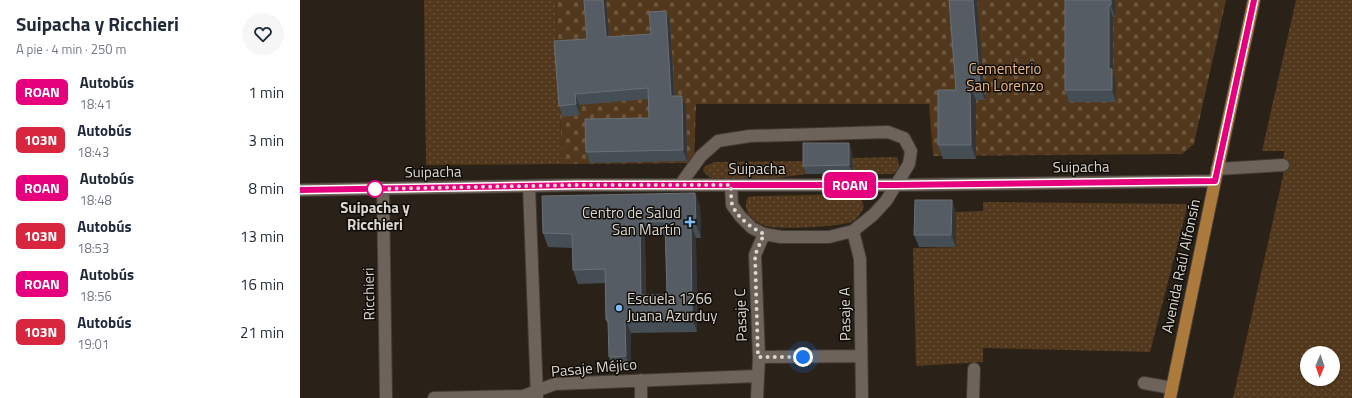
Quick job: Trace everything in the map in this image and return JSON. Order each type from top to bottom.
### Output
[{"type":"main road","name":"Avenida Raúl Alfonsín","points":[[1171,393],[1217,168],[1254,0]]},
{"type":"street","points":[[680,185],[701,156],[718,141],[750,136],[888,132],[904,138],[911,151],[908,164],[896,185],[886,201],[873,215],[853,231],[829,237],[781,237],[764,234],[752,228],[740,216],[732,204],[731,185]]},
{"type":"street","points":[[1217,168],[1283,165]]},
{"type":"street","name":"Suipacha","points":[[300,190],[529,186],[896,185],[1215,181]]},
{"type":"street","points":[[529,186],[537,394]]},
{"type":"street","name":"Ricchieri","points":[[383,188],[386,398]]},
{"type":"street","name":"Pasaje A","points":[[853,231],[860,259],[862,398]]},
{"type":"street","name":"Pasaje C","points":[[757,398],[758,357],[755,255],[764,234]]},
{"type":"street","points":[[758,357],[861,356]]},
{"type":"street","points":[[974,369],[974,398]]},
{"type":"street","name":"Pasaje Méjico","points":[[434,398],[523,396],[537,394],[555,384],[757,376]]},
{"type":"street","points":[[641,380],[641,398]]},
{"type":"street","points":[[1144,383],[1171,393]]},
{"type":"green space","points":[[424,0],[556,0],[562,164],[426,165]]},
{"type":"green space","name":"Cementerio San Lorenzo","points":[[556,0],[1226,0],[1194,144],[1182,154],[933,156],[929,104],[696,104],[694,163],[562,164]]},
{"type":"green space","points":[[1296,0],[1352,0],[1352,398],[1233,398],[1283,176],[1284,151],[1262,151]]},
{"type":"green space","points":[[897,157],[899,164],[898,170],[893,174],[853,174],[852,158]]},
{"type":"green space","points":[[806,161],[806,174],[771,179],[715,179],[709,177],[703,171],[704,167],[714,162]]},
{"type":"green space","points":[[855,194],[861,199],[864,207],[862,211],[853,221],[837,225],[796,228],[766,226],[753,219],[746,207],[748,197]]},
{"type":"green space","points":[[983,202],[1188,204],[1150,352],[983,348],[983,362],[916,366],[913,248],[956,247],[956,212],[983,211]]},
{"type":"building","points":[[584,0],[603,0],[606,37],[651,34],[649,12],[666,11],[671,96],[682,96],[683,150],[586,152],[585,119],[649,118],[648,88],[575,94],[576,104],[559,106],[554,41],[587,39]]},
{"type":"building","points":[[949,0],[973,0],[980,86],[970,86],[971,145],[938,145],[938,90],[956,90]]},
{"type":"building","points":[[1065,0],[1111,0],[1111,5],[1109,5],[1109,69],[1112,69],[1112,90],[1065,90]]},
{"type":"building","points":[[803,143],[849,143],[849,165],[803,166]]},
{"type":"building","points":[[695,193],[696,224],[691,224],[692,318],[625,320],[626,356],[609,357],[608,320],[606,320],[605,269],[573,270],[572,234],[543,233],[542,196]],"holes":[[[665,221],[667,295],[641,295],[640,222]]]},
{"type":"building","points":[[915,200],[952,200],[951,235],[914,235]]},
{"type":"bus line","name":"ROAN","points":[[300,190],[578,185],[896,185],[1215,181],[1254,0]]},
{"type":"place","name":"Suipacha y Ricchieri","points":[[375,189]]},
{"type":"place","name":"Centro de Salud San Martín","points":[[690,222]]},
{"type":"place","name":"Escuela 1266 Juana Azurduy","points":[[619,308]]},
{"type":"route","points":[[375,189],[578,185],[731,185],[732,204],[740,216],[752,228],[764,234],[755,255],[758,357],[803,357]]}]
